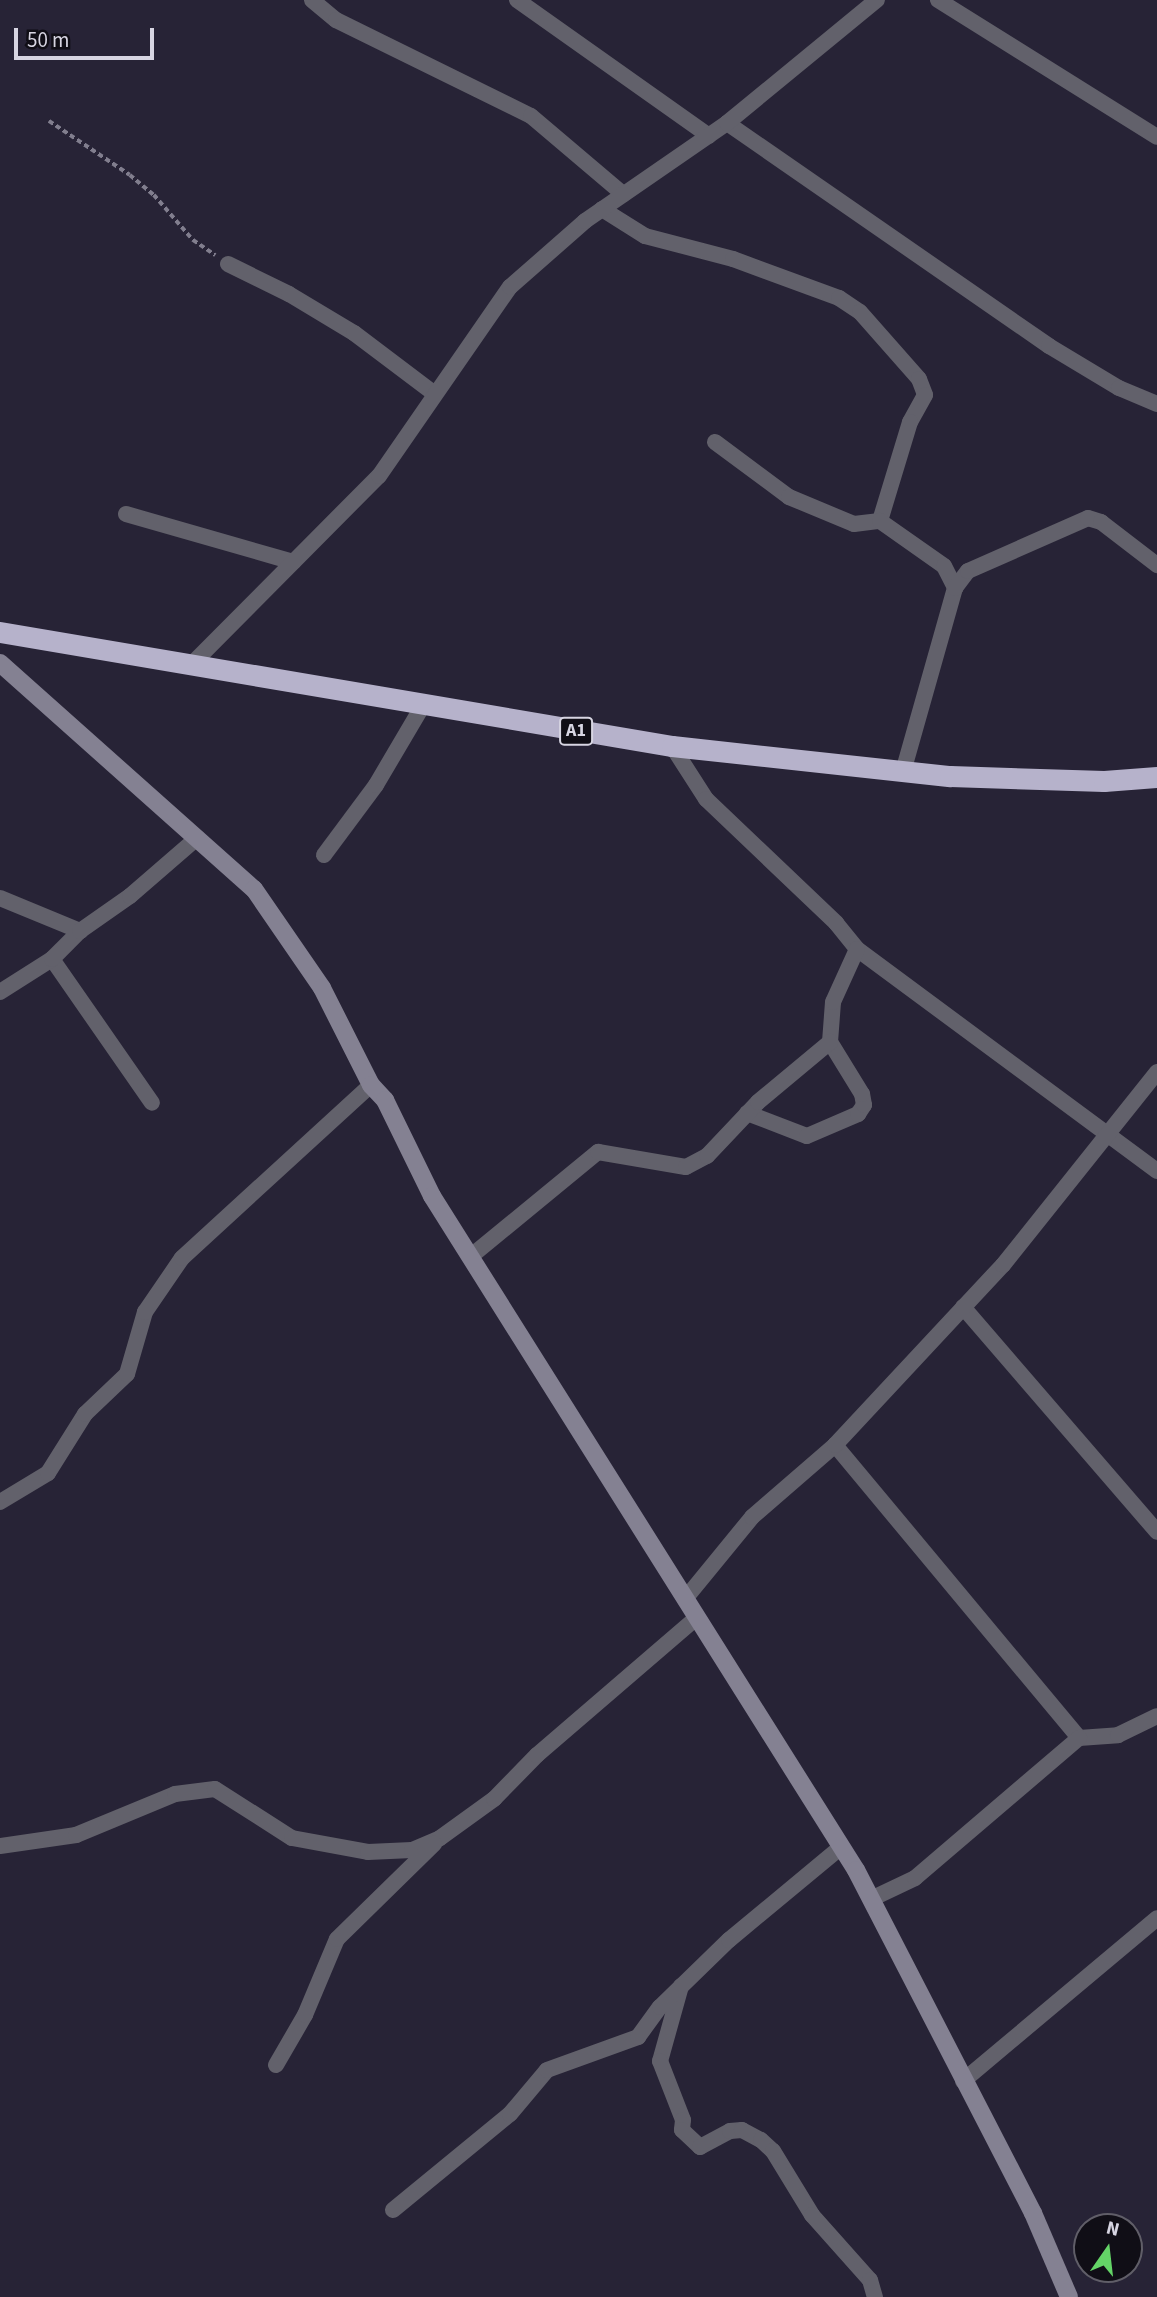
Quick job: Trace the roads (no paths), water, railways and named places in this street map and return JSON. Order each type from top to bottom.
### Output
[{"type":"highway","name":"A1","points":[[0,632],[422,707],[672,746],[903,772],[1032,780],[1157,777]]},
{"type":"street","points":[[312,0],[336,20],[531,116],[623,194]]},
{"type":"street","points":[[517,0],[709,136]]},
{"type":"street","points":[[938,0],[1157,137]]},
{"type":"street","points":[[190,666],[365,493],[510,287],[602,209],[727,123],[866,2]]},
{"type":"street","points":[[727,123],[1049,346],[1119,388],[1157,404]]},
{"type":"street","points":[[602,209],[645,236],[733,259],[839,298],[860,312],[919,379],[925,395],[911,422],[880,521]]},
{"type":"street","points":[[228,264],[289,293],[354,333],[435,394]]},
{"type":"street","points":[[716,442],[789,497],[824,515],[854,524],[880,521],[944,566],[968,571]]},
{"type":"street","points":[[126,514],[293,562]]},
{"type":"street","points":[[903,772],[955,588],[968,571],[1088,518],[1101,522],[1157,565]]},
{"type":"street","points":[[944,566],[955,588]]},
{"type":"street","points":[[0,663],[254,889],[322,988],[371,1085],[385,1100],[432,1196],[871,1899],[1033,2213],[1069,2297]]},
{"type":"street","points":[[324,855],[376,785],[422,707]]},
{"type":"street","points":[[672,746],[706,799],[836,923],[857,949],[1157,1171]]},
{"type":"street","points":[[0,992],[52,959],[80,931],[130,896],[197,838]]},
{"type":"street","points":[[0,898],[80,931]]},
{"type":"street","points":[[747,1114],[807,1136],[858,1114],[864,1105],[862,1094],[830,1042],[833,1002],[857,949]]},
{"type":"street","points":[[52,959],[152,1103]]},
{"type":"street","points":[[470,1257],[598,1152],[686,1167],[707,1156],[747,1114],[830,1042]]},
{"type":"street","points":[[685,1599],[752,1517],[835,1445],[962,1307],[1157,1072]]},
{"type":"street","points":[[0,1502],[48,1473],[85,1414],[127,1374],[145,1312],[167,1274],[371,1085]]},
{"type":"street","points":[[962,1307],[1157,1532]]},
{"type":"street","points":[[835,1445],[1079,1738]]},
{"type":"street","points":[[276,2065],[305,2015],[337,1940],[440,1838],[494,1799],[537,1755],[696,1618]]},
{"type":"street","points":[[871,1899],[915,1878],[1079,1738],[1118,1735],[1157,1716]]},
{"type":"street","points":[[0,1846],[76,1835],[175,1794],[215,1789],[292,1838],[320,1846],[368,1852],[412,1850],[440,1838]]},
{"type":"street","points":[[393,2210],[510,2114],[547,2070],[638,2037],[681,1986],[729,1940],[841,1847]]},
{"type":"street","points":[[963,2081],[1157,1918]]},
{"type":"street","points":[[681,1986],[660,2062],[683,2120],[682,2130],[701,2147],[742,2130],[761,2140],[773,2151],[812,2215],[870,2280],[875,2297]]}]
